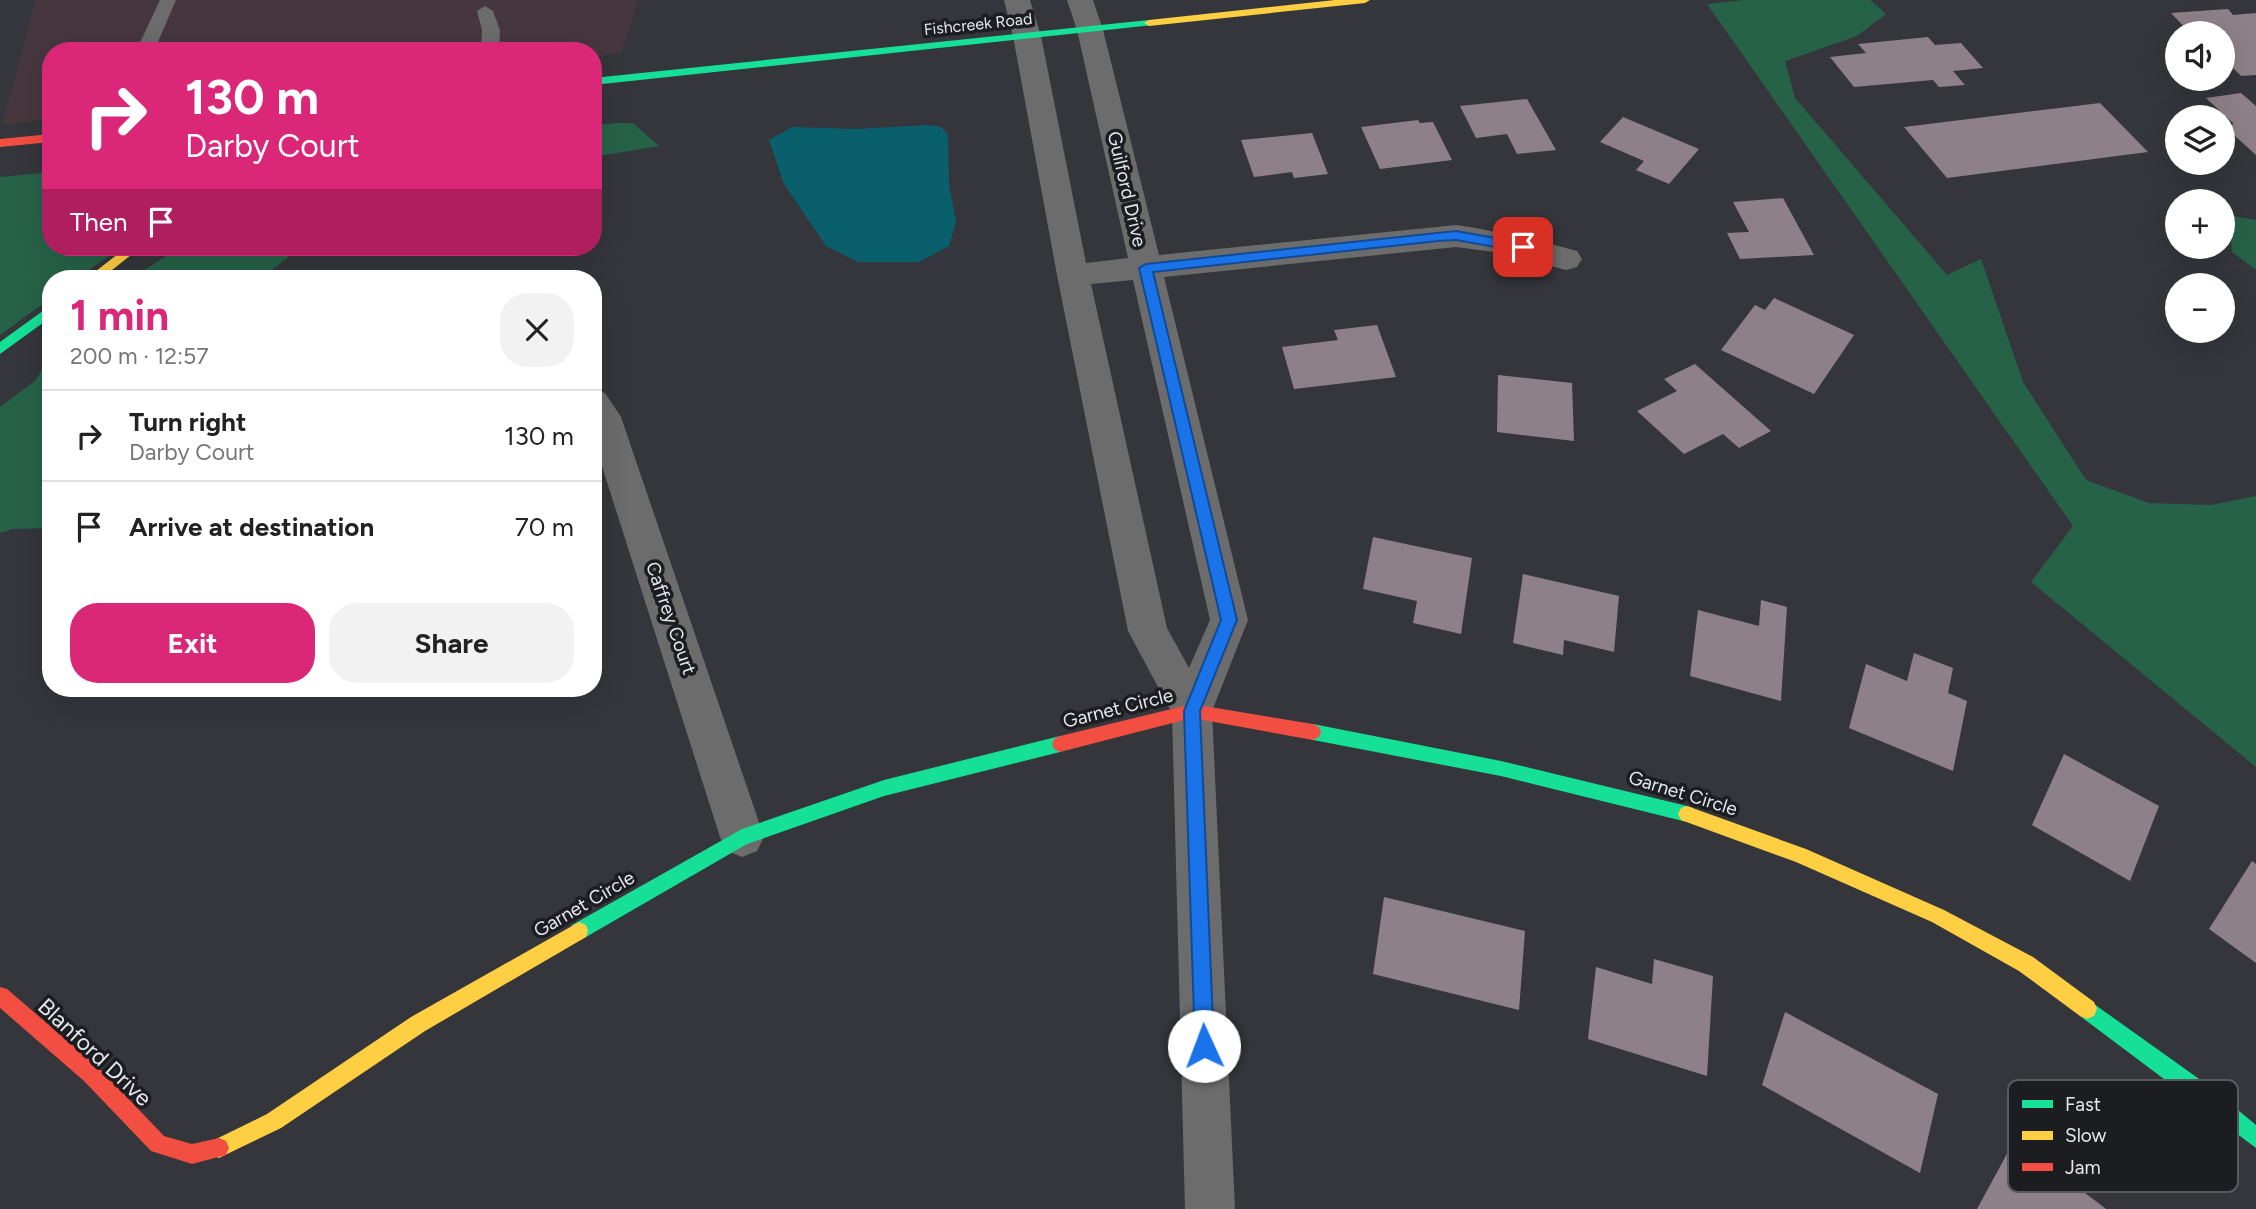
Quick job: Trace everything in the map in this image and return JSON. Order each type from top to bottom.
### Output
[{"type":"street","name":"Guilford Drive","points":[[1017,0],[1027,36],[1073,275],[1148,631],[1192,711]]},
{"type":"street","name":"Fishcreek Road","points":[[602,81],[1027,36],[1085,15],[1366,0]]},
{"type":"street","name":"Guilford Drive","points":[[1085,15],[1229,620],[1192,711],[1210,1209]]},
{"type":"street","points":[[0,143],[42,139]]},
{"type":"street","points":[[1073,275],[1456,236],[1501,242],[1566,259]]},
{"type":"street","points":[[104,270],[123,256]]},
{"type":"street","points":[[0,349],[42,317]]},
{"type":"street","name":"Caffrey Court","points":[[602,414],[743,837]]},
{"type":"street","name":"Garnet Circle","points":[[158,1144],[192,1154],[226,1146],[274,1121],[418,1024],[743,837],[884,788],[1192,711],[1427,752],[1625,797],[1693,816],[1800,855],[1938,916],[2026,964],[2184,1080]]},
{"type":"street","name":"Blanford Drive","points":[[0,996],[91,1074],[158,1144]]},
{"type":"street","name":"Garnet Circle","points":[[2238,1123],[2256,1138]]},
{"type":"lane","points":[[149,42],[168,0]]},
{"type":"lane","points":[[485,11],[491,30],[490,42]]},
{"type":"shaded area","points":[[36,0],[638,0],[621,53],[602,56],[602,42],[42,42],[42,120],[2,125]]},
{"type":"green space","points":[[1744,0],[1870,0],[1886,14],[1857,36],[1785,61],[1795,98],[1947,275],[1981,259],[2023,382],[2086,480],[2149,503],[2211,505],[2256,496],[2256,767],[2031,582],[2073,526],[1707,4]]},
{"type":"green space","points":[[633,123],[659,146],[602,156],[602,124]]},
{"type":"green space","points":[[42,173],[42,256],[109,256],[89,270],[42,270],[42,305],[0,335],[0,177]]},
{"type":"green space","points":[[2235,216],[2256,220],[2256,270],[2235,254]]},
{"type":"green space","points":[[166,256],[290,256],[272,270],[144,270]]},
{"type":"green space","points":[[42,369],[42,528],[12,529],[0,533],[0,407],[36,380]]},
{"type":"water","points":[[928,125],[941,127],[948,134],[949,185],[956,222],[949,246],[919,262],[858,262],[826,246],[784,184],[769,140],[792,127],[856,129]]},
{"type":"building","points":[[2228,9],[2233,15],[2256,13],[2256,75],[2241,76],[2235,70],[2235,21],[2179,21],[2171,13]]},
{"type":"building","points":[[1928,37],[1935,45],[1961,43],[1983,68],[1953,71],[1965,85],[1939,87],[1933,80],[1854,87],[1830,57],[1866,53],[1858,44]]},
{"type":"building","points":[[2241,93],[2256,106],[2256,155],[2235,136],[2235,105],[2214,105],[2206,98]]},
{"type":"building","points":[[1527,99],[1556,150],[1517,154],[1507,134],[1476,138],[1460,106]]},
{"type":"building","points":[[2100,103],[2148,152],[1947,178],[1904,127]]},
{"type":"building","points":[[1623,117],[1699,149],[1669,184],[1636,170],[1644,161],[1600,142]]},
{"type":"building","points":[[1418,120],[1420,123],[1433,122],[1452,160],[1380,169],[1361,127]]},
{"type":"building","points":[[1312,133],[1328,174],[1294,178],[1292,172],[1254,177],[1241,140]]},
{"type":"building","points":[[1783,198],[1814,255],[1740,259],[1727,233],[1749,232],[1733,202]]},
{"type":"building","points":[[1774,298],[1854,335],[1814,394],[1721,350],[1755,305],[1765,310]]},
{"type":"building","points":[[1377,325],[1396,377],[1294,389],[1282,347],[1338,340],[1334,330]]},
{"type":"building","points":[[1695,364],[1771,431],[1739,448],[1723,434],[1684,454],[1637,411],[1677,391],[1664,379]]},
{"type":"building","points":[[1498,375],[1572,383],[1574,441],[1497,432]]},
{"type":"building","points":[[1373,537],[1472,558],[1461,634],[1413,623],[1417,601],[1363,589]]},
{"type":"building","points":[[1523,574],[1619,596],[1614,652],[1564,640],[1563,655],[1513,643]]},
{"type":"building","points":[[1761,600],[1787,607],[1781,701],[1690,676],[1698,610],[1759,626]]},
{"type":"building","points":[[1914,653],[1953,668],[1948,693],[1967,701],[1953,771],[1849,728],[1866,664],[1907,681]]},
{"type":"building","points":[[2064,754],[2159,806],[2130,881],[2032,825]]},
{"type":"building","points":[[2252,861],[2256,864],[2256,963],[2209,929]]},
{"type":"building","points":[[1384,897],[1525,931],[1519,1010],[1373,974]]},
{"type":"building","points":[[1654,959],[1713,976],[1707,1076],[1588,1039],[1596,967],[1652,984]]},
{"type":"building","points":[[1785,1012],[1938,1094],[1920,1173],[1762,1085]]},
{"type":"building","points":[[2008,1152],[2008,1192],[2084,1192],[2106,1209],[1977,1209]]},
{"type":"traffic: fast","points":[[602,81],[1149,23]]},
{"type":"traffic: fast","points":[[0,349],[42,317]]},
{"type":"traffic: fast","points":[[1313,732],[1501,768],[1687,814]]},
{"type":"traffic: fast","points":[[579,931],[742,837],[884,788],[1060,744]]},
{"type":"traffic: fast","points":[[2087,1009],[2184,1080]]},
{"type":"traffic: fast","points":[[2238,1123],[2256,1138]]},
{"type":"traffic: slow","points":[[1149,23],[1365,0]]},
{"type":"traffic: slow","points":[[104,270],[123,256]]},
{"type":"traffic: slow","points":[[1687,814],[1800,855],[1938,916],[2026,964],[2087,1009]]},
{"type":"traffic: slow","points":[[219,1148],[274,1121],[418,1024],[579,931]]},
{"type":"traffic: jam","points":[[0,143],[42,139]]},
{"type":"traffic: jam","points":[[1060,744],[1192,711],[1313,732]]},
{"type":"traffic: jam","points":[[0,996],[91,1074],[158,1144],[192,1154],[219,1148]]},
{"type":"route","points":[[1204,1046],[1192,711],[1229,620],[1146,268],[1438,236],[1456,236],[1523,247]]}]
